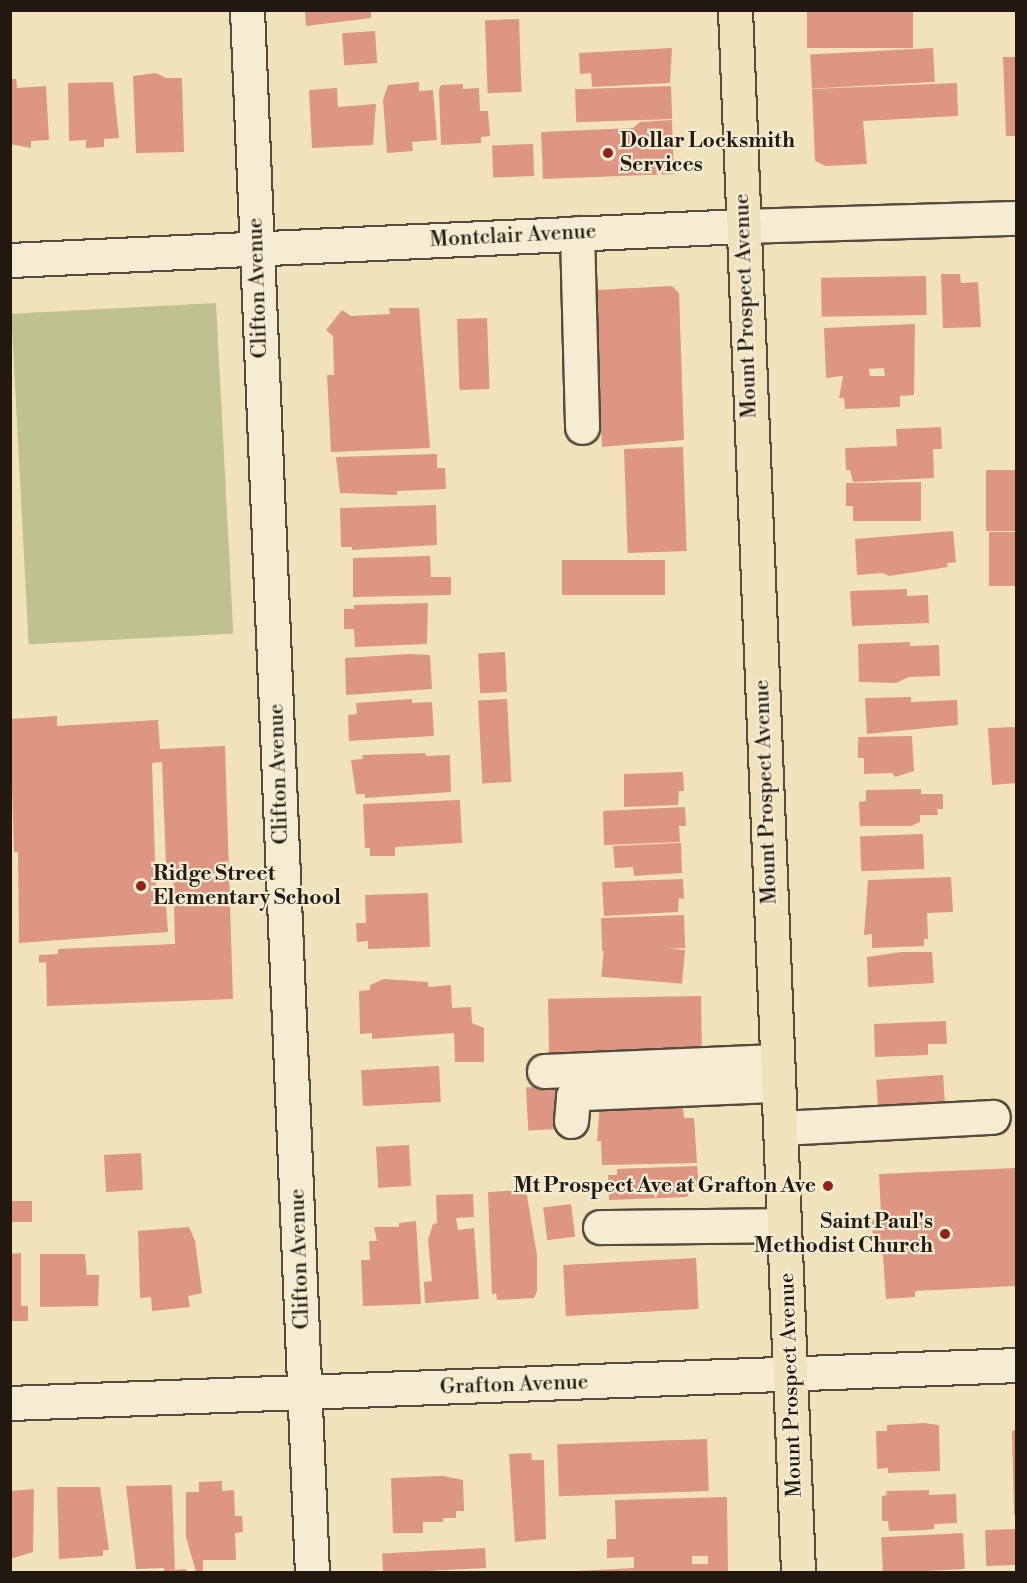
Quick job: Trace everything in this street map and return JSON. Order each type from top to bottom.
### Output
[{"type":"main road","name":"Mount Prospect Avenue","points":[[735,10],[798,1572]]},
{"type":"street","name":"Clifton Avenue","points":[[247,10],[312,1572]]},
{"type":"street","name":"Montclair Avenue","points":[[10,260],[742,226],[1017,218]]},
{"type":"street","points":[[577,233],[582,427]]},
{"type":"street","points":[[543,1071],[778,1073]]},
{"type":"street","points":[[571,1121],[573,1096],[584,1093],[778,1073]]},
{"type":"street","points":[[780,1128],[993,1118]]},
{"type":"street","points":[[600,1227],[784,1225]]},
{"type":"street","name":"Grafton Avenue","points":[[10,1403],[1017,1365]]},
{"type":"green space","points":[[216,303],[233,634],[29,644],[11,314]]},
{"type":"building","points":[[305,10],[371,10],[371,18],[306,26]]},
{"type":"building","points":[[807,10],[913,10],[913,48],[807,48]]},
{"type":"building","points":[[519,19],[522,92],[488,93],[485,20]]},
{"type":"building","points":[[375,31],[377,63],[344,65],[342,33]]},
{"type":"building","points":[[672,48],[670,83],[592,87],[591,73],[580,74],[579,53]]},
{"type":"building","points":[[933,48],[935,82],[812,88],[810,54]]},
{"type":"building","points":[[1003,57],[1016,57],[1016,136],[1006,136]]},
{"type":"building","points":[[156,73],[166,78],[182,78],[184,152],[136,153],[133,76]]},
{"type":"building","points":[[10,79],[16,79],[17,88],[46,86],[49,140],[31,141],[31,148],[10,144]]},
{"type":"building","points":[[113,82],[119,138],[104,139],[104,147],[86,148],[86,140],[69,141],[68,83]]},
{"type":"building","points":[[419,82],[419,91],[433,90],[437,140],[412,142],[413,151],[387,153],[383,100],[388,85]]},
{"type":"building","points":[[957,83],[958,116],[863,121],[867,164],[826,166],[815,161],[812,89]]},
{"type":"building","points":[[463,84],[463,89],[479,88],[480,111],[488,111],[490,136],[481,137],[481,143],[441,145],[439,90],[441,85]]},
{"type":"building","points":[[671,86],[672,119],[576,122],[575,89]]},
{"type":"building","points":[[337,88],[338,107],[376,104],[373,145],[312,148],[309,90]]},
{"type":"building","name":"Dollar Locksmith Services","points":[[672,120],[674,174],[543,179],[541,132],[633,128],[640,122]]},
{"type":"building","points":[[533,144],[534,176],[493,177],[492,145]]},
{"type":"building","points":[[941,274],[960,274],[961,283],[978,282],[981,327],[943,328]]},
{"type":"building","points":[[926,276],[927,315],[822,317],[821,278]]},
{"type":"building","points":[[672,286],[679,293],[684,440],[602,447],[596,290]]},
{"type":"building","points":[[389,308],[419,308],[430,448],[331,452],[327,375],[334,375],[333,336],[326,330],[342,310],[351,316],[390,314]]},
{"type":"building","points":[[487,318],[489,389],[459,390],[457,319]]},
{"type":"building","points":[[915,324],[914,395],[900,396],[900,407],[845,409],[844,398],[839,398],[843,376],[826,378],[824,328]],"holes":[[[884,368],[885,376],[870,376],[869,369]]]},
{"type":"building","points":[[941,427],[942,449],[933,449],[934,478],[853,482],[850,470],[846,470],[845,448],[897,446],[896,429]]},
{"type":"building","points":[[683,447],[687,551],[628,553],[624,449]]},
{"type":"building","points":[[437,454],[437,468],[445,468],[446,489],[397,491],[397,495],[340,493],[336,457]]},
{"type":"building","points":[[986,470],[1016,470],[1016,531],[986,531]]},
{"type":"building","points":[[921,482],[921,521],[853,521],[853,506],[846,506],[846,483]]},
{"type":"building","points":[[436,505],[437,545],[352,550],[352,547],[341,547],[340,508]]},
{"type":"building","points":[[953,531],[956,562],[947,563],[948,567],[889,576],[883,573],[857,575],[855,539]]},
{"type":"building","points":[[989,532],[1016,532],[1016,586],[989,586]]},
{"type":"building","points":[[430,556],[431,577],[451,577],[451,595],[353,597],[353,558]]},
{"type":"building","points":[[562,560],[665,560],[665,595],[562,595]]},
{"type":"building","points":[[907,589],[907,596],[928,595],[929,623],[852,626],[850,591]]},
{"type":"building","points":[[428,603],[427,644],[355,647],[354,629],[344,629],[344,609],[354,609],[354,605]]},
{"type":"building","points":[[910,642],[910,646],[939,645],[940,676],[909,677],[896,683],[859,682],[858,644]]},
{"type":"building","points":[[505,652],[507,692],[480,693],[478,653]]},
{"type":"building","points":[[430,655],[432,689],[346,695],[345,658]]},
{"type":"building","points":[[911,697],[911,702],[957,700],[958,725],[867,734],[865,698]]},
{"type":"building","points":[[412,699],[412,703],[432,702],[434,736],[349,741],[348,715],[357,714],[356,703]]},
{"type":"building","points":[[507,699],[511,782],[482,783],[478,701]]},
{"type":"building","points":[[57,716],[57,726],[158,720],[160,749],[225,746],[233,999],[47,1006],[46,962],[39,963],[39,955],[58,954],[58,949],[175,944],[173,865],[166,866],[162,762],[152,763],[156,892],[165,892],[168,932],[19,943],[18,852],[14,852],[10,719]]},
{"type":"building","points":[[1016,727],[1016,783],[992,785],[988,728]]},
{"type":"building","points":[[912,736],[914,771],[895,777],[892,773],[864,774],[864,758],[858,758],[858,737]]},
{"type":"building","points":[[425,753],[426,756],[450,755],[451,792],[365,798],[365,794],[356,794],[351,760],[363,759],[362,755]]},
{"type":"building","points":[[683,772],[684,791],[679,791],[678,805],[624,807],[624,774]]},
{"type":"building","points":[[921,789],[921,794],[943,794],[943,809],[937,809],[938,815],[920,815],[920,822],[911,826],[860,826],[859,802],[866,801],[866,790]]},
{"type":"building","points":[[460,800],[462,843],[395,847],[395,856],[370,856],[370,848],[365,848],[363,804]]},
{"type":"building","points":[[685,807],[686,826],[679,826],[680,842],[604,845],[603,811]]},
{"type":"building","points":[[923,834],[924,869],[861,871],[860,836]]},
{"type":"building","points":[[681,843],[682,873],[634,876],[633,867],[615,868],[613,846]]},
{"type":"building","points":[[951,877],[953,912],[927,913],[928,939],[924,939],[924,946],[872,948],[872,934],[864,935],[868,880]]},
{"type":"building","points":[[683,879],[684,899],[679,898],[678,912],[604,916],[602,882]]},
{"type":"building","points":[[428,893],[430,947],[368,949],[368,941],[357,942],[356,923],[366,923],[365,895]]},
{"type":"building","points":[[684,915],[685,948],[602,951],[601,918]]},
{"type":"building","points":[[604,943],[685,950],[682,984],[601,977]]},
{"type":"building","points":[[902,952],[932,952],[934,983],[868,987],[867,957]]},
{"type":"building","points":[[384,979],[428,982],[428,987],[451,985],[452,1008],[471,1007],[472,1023],[484,1028],[484,1062],[455,1062],[454,1033],[372,1039],[372,1033],[360,1034],[359,991],[370,990],[370,985]]},
{"type":"building","points":[[701,996],[702,1053],[549,1056],[548,999]]},
{"type":"building","points":[[946,1021],[947,1044],[928,1044],[928,1055],[875,1057],[874,1024]]},
{"type":"building","points":[[439,1066],[441,1102],[363,1106],[361,1070]]},
{"type":"building","points":[[943,1075],[945,1106],[878,1111],[876,1080]]},
{"type":"building","points":[[556,1086],[558,1129],[528,1131],[526,1088]]},
{"type":"building","points":[[682,1098],[684,1118],[694,1118],[697,1163],[602,1165],[601,1141],[597,1141],[600,1103]]},
{"type":"building","points":[[409,1145],[411,1186],[378,1188],[376,1147]]},
{"type":"building","points":[[141,1153],[143,1190],[106,1192],[104,1155]]},
{"type":"building","points":[[697,1166],[699,1186],[692,1186],[687,1197],[609,1200],[608,1175],[617,1175],[617,1169]]},
{"type":"building","name":"Saint Paul's Methodist Church","points":[[1016,1168],[1016,1286],[915,1291],[915,1297],[886,1299],[883,1256],[873,1247],[872,1220],[881,1214],[879,1174]]},
{"type":"building","points":[[526,1190],[537,1255],[537,1291],[534,1298],[497,1300],[496,1293],[492,1295],[488,1192]]},
{"type":"building","points":[[473,1194],[474,1217],[456,1218],[458,1230],[474,1228],[479,1299],[425,1303],[424,1282],[432,1281],[428,1240],[433,1224],[437,1223],[436,1195]]},
{"type":"building","points":[[10,1201],[32,1201],[32,1222],[10,1222]]},
{"type":"building","points":[[571,1204],[575,1237],[547,1240],[543,1207]]},
{"type":"building","points":[[416,1221],[421,1304],[363,1306],[361,1260],[370,1260],[369,1241],[377,1241],[374,1227],[399,1227],[399,1223]]},
{"type":"building","points":[[189,1227],[195,1241],[202,1293],[188,1296],[190,1307],[152,1311],[151,1297],[140,1298],[138,1231]]},
{"type":"building","points":[[21,1253],[21,1306],[28,1306],[28,1321],[10,1321],[10,1254]]},
{"type":"building","points":[[40,1254],[85,1254],[87,1275],[99,1275],[98,1306],[40,1307]]},
{"type":"building","points":[[696,1258],[699,1309],[566,1316],[563,1265]]},
{"type":"building","points":[[924,1423],[939,1425],[940,1471],[888,1473],[888,1468],[877,1469],[876,1431],[887,1431],[887,1425]]},
{"type":"building","points":[[1016,1430],[1016,1514],[1014,1514],[1012,1431]]},
{"type":"building","points":[[707,1439],[709,1491],[559,1496],[557,1444]]},
{"type":"building","points":[[531,1453],[532,1460],[544,1460],[546,1539],[515,1542],[509,1454]]},
{"type":"building","points":[[443,1476],[463,1480],[464,1511],[456,1511],[456,1518],[443,1518],[443,1522],[423,1522],[423,1533],[393,1533],[391,1478]]},
{"type":"building","points":[[222,1481],[222,1491],[234,1490],[235,1516],[242,1516],[243,1532],[235,1533],[236,1560],[203,1560],[203,1572],[196,1572],[186,1537],[186,1492],[199,1492],[199,1482]]},
{"type":"building","points":[[172,1485],[175,1570],[186,1569],[186,1572],[164,1572],[164,1568],[136,1569],[126,1486]]},
{"type":"building","points":[[57,1487],[100,1487],[109,1550],[103,1550],[103,1556],[59,1559]]},
{"type":"building","points":[[34,1489],[33,1552],[10,1559],[10,1491]]},
{"type":"building","points":[[929,1490],[929,1495],[956,1494],[957,1523],[934,1524],[934,1529],[926,1530],[889,1531],[888,1521],[882,1521],[882,1496],[887,1495],[886,1491]]},
{"type":"building","points":[[727,1497],[728,1572],[557,1572],[634,1568],[634,1557],[607,1558],[607,1539],[616,1539],[615,1500]],"holes":[[[692,1556],[708,1556],[708,1564],[692,1564]]]},
{"type":"building","points":[[1015,1529],[1016,1565],[986,1566],[985,1530]]},
{"type":"building","points":[[963,1533],[965,1569],[883,1572],[881,1537]]},
{"type":"building","points":[[485,1548],[486,1568],[383,1572],[382,1553]]},
{"type":"place","name":"Dollar Locksmith Services","points":[[608,153]]},
{"type":"place","name":"Ridge Street Elementary School","points":[[141,886]]},
{"type":"place","name":"Mt Prospect Ave at Grafton Ave","points":[[828,1186]]},
{"type":"place","name":"Saint Paul's Methodist Church","points":[[945,1234]]}]
